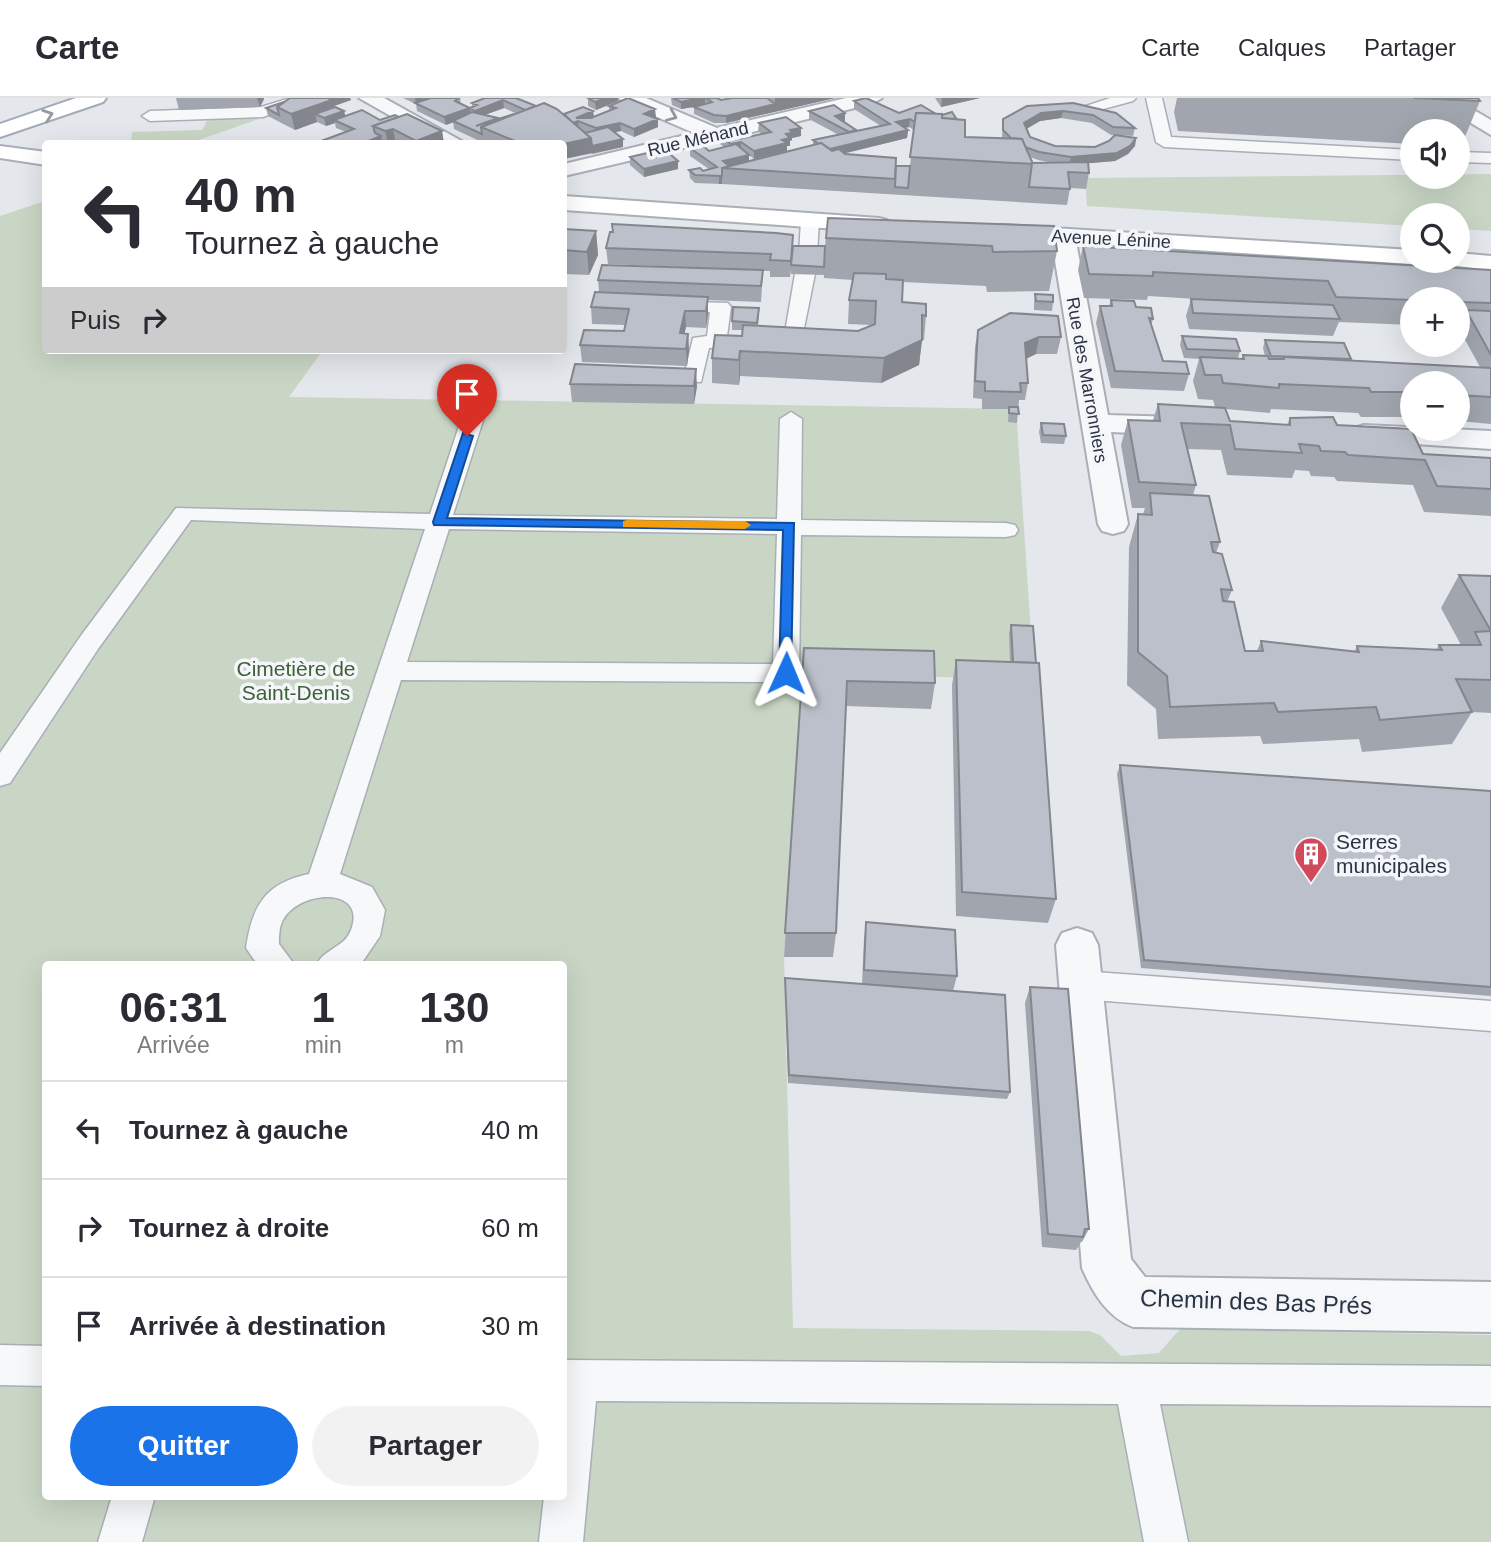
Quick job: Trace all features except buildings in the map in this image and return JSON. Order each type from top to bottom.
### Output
[{"type":"main road","points":[[0,131],[96,98]]},
{"type":"main road","points":[[0,152],[42,158]]},
{"type":"main road","points":[[567,203],[904,226]]},
{"type":"main road","name":"Avenue Lénine","points":[[984,231],[1400,256]]},
{"type":"main road","points":[[1470,260],[1491,261]]},
{"type":"street","points":[[369,98],[449,140]]},
{"type":"street","points":[[629,98],[716,135]]},
{"type":"street","name":"Rue Ménand","points":[[567,169],[872,98]]},
{"type":"street","points":[[1439,98],[1491,129]]},
{"type":"street","name":"Rue des Marronniers","points":[[1063,236],[1113,524]]},
{"type":"street","points":[[1095,423],[1204,427]]},
{"type":"street","points":[[1341,433],[1491,440]]},
{"type":"street","name":"Chemin des Bas Prés","points":[[1079,965],[1107,1268],[1133,1302],[1491,1307]]},
{"type":"lane","points":[[150,116],[263,112],[305,98]]},
{"type":"lane","points":[[1085,109],[1128,98]]},
{"type":"lane","points":[[1154,98],[1164,142],[1400,154]]},
{"type":"lane","points":[[1470,157],[1491,158]]},
{"type":"lane","points":[[639,375],[694,378],[699,342],[793,344],[806,265],[810,220]]},
{"type":"lane","points":[[655,304],[721,307],[716,342]]},
{"type":"lane","points":[[322,883],[474,414]]},
{"type":"lane","points":[[390,671],[786,673],[792,419]]},
{"type":"lane","points":[[0,775],[89,643],[184,513],[439,522],[1006,530]]},
{"type":"lane","points":[[275,961],[262,948],[264,919],[288,894],[322,883],[339,884],[353,889],[364,898],[370,911],[370,925],[364,939],[353,953],[339,961]]},
{"type":"lane","points":[[1079,965],[1491,1016]]},
{"type":"lane","points":[[0,1365],[42,1366]]},
{"type":"lane","points":[[567,1434],[570,1380],[1491,1386]]},
{"type":"lane","points":[[1135,1384],[1166,1542]]},
{"type":"lane","points":[[120,1542],[133,1500]]},
{"type":"lane","points":[[561,1542],[563,1500]]},
{"type":"green space","points":[[208,119],[259,119],[199,140],[131,140],[132,132],[202,130]]},
{"type":"green space","points":[[1470,174],[1491,174],[1491,231],[1470,230],[1470,203],[1400,203],[1400,225],[1087,206],[1085,178],[1400,175],[1400,189],[1470,189]]},
{"type":"green space","name":"Cimetière de Saint-Denis","points":[[42,202],[42,354],[320,354],[289,397],[1016,409],[1034,679],[803,674],[784,957],[793,1328],[1089,1331],[1100,1335],[1121,1356],[1159,1353],[1180,1329],[1491,1335],[1491,1542],[0,1542],[0,216]]},
{"type":"slow traffic","points":[[627,524],[745,525]]},
{"type":"place","name":"Serres municipales","points":[[1311,884]]},
{"type":"route","points":[[467,436],[439,522],[789,526],[786,673]]}]
